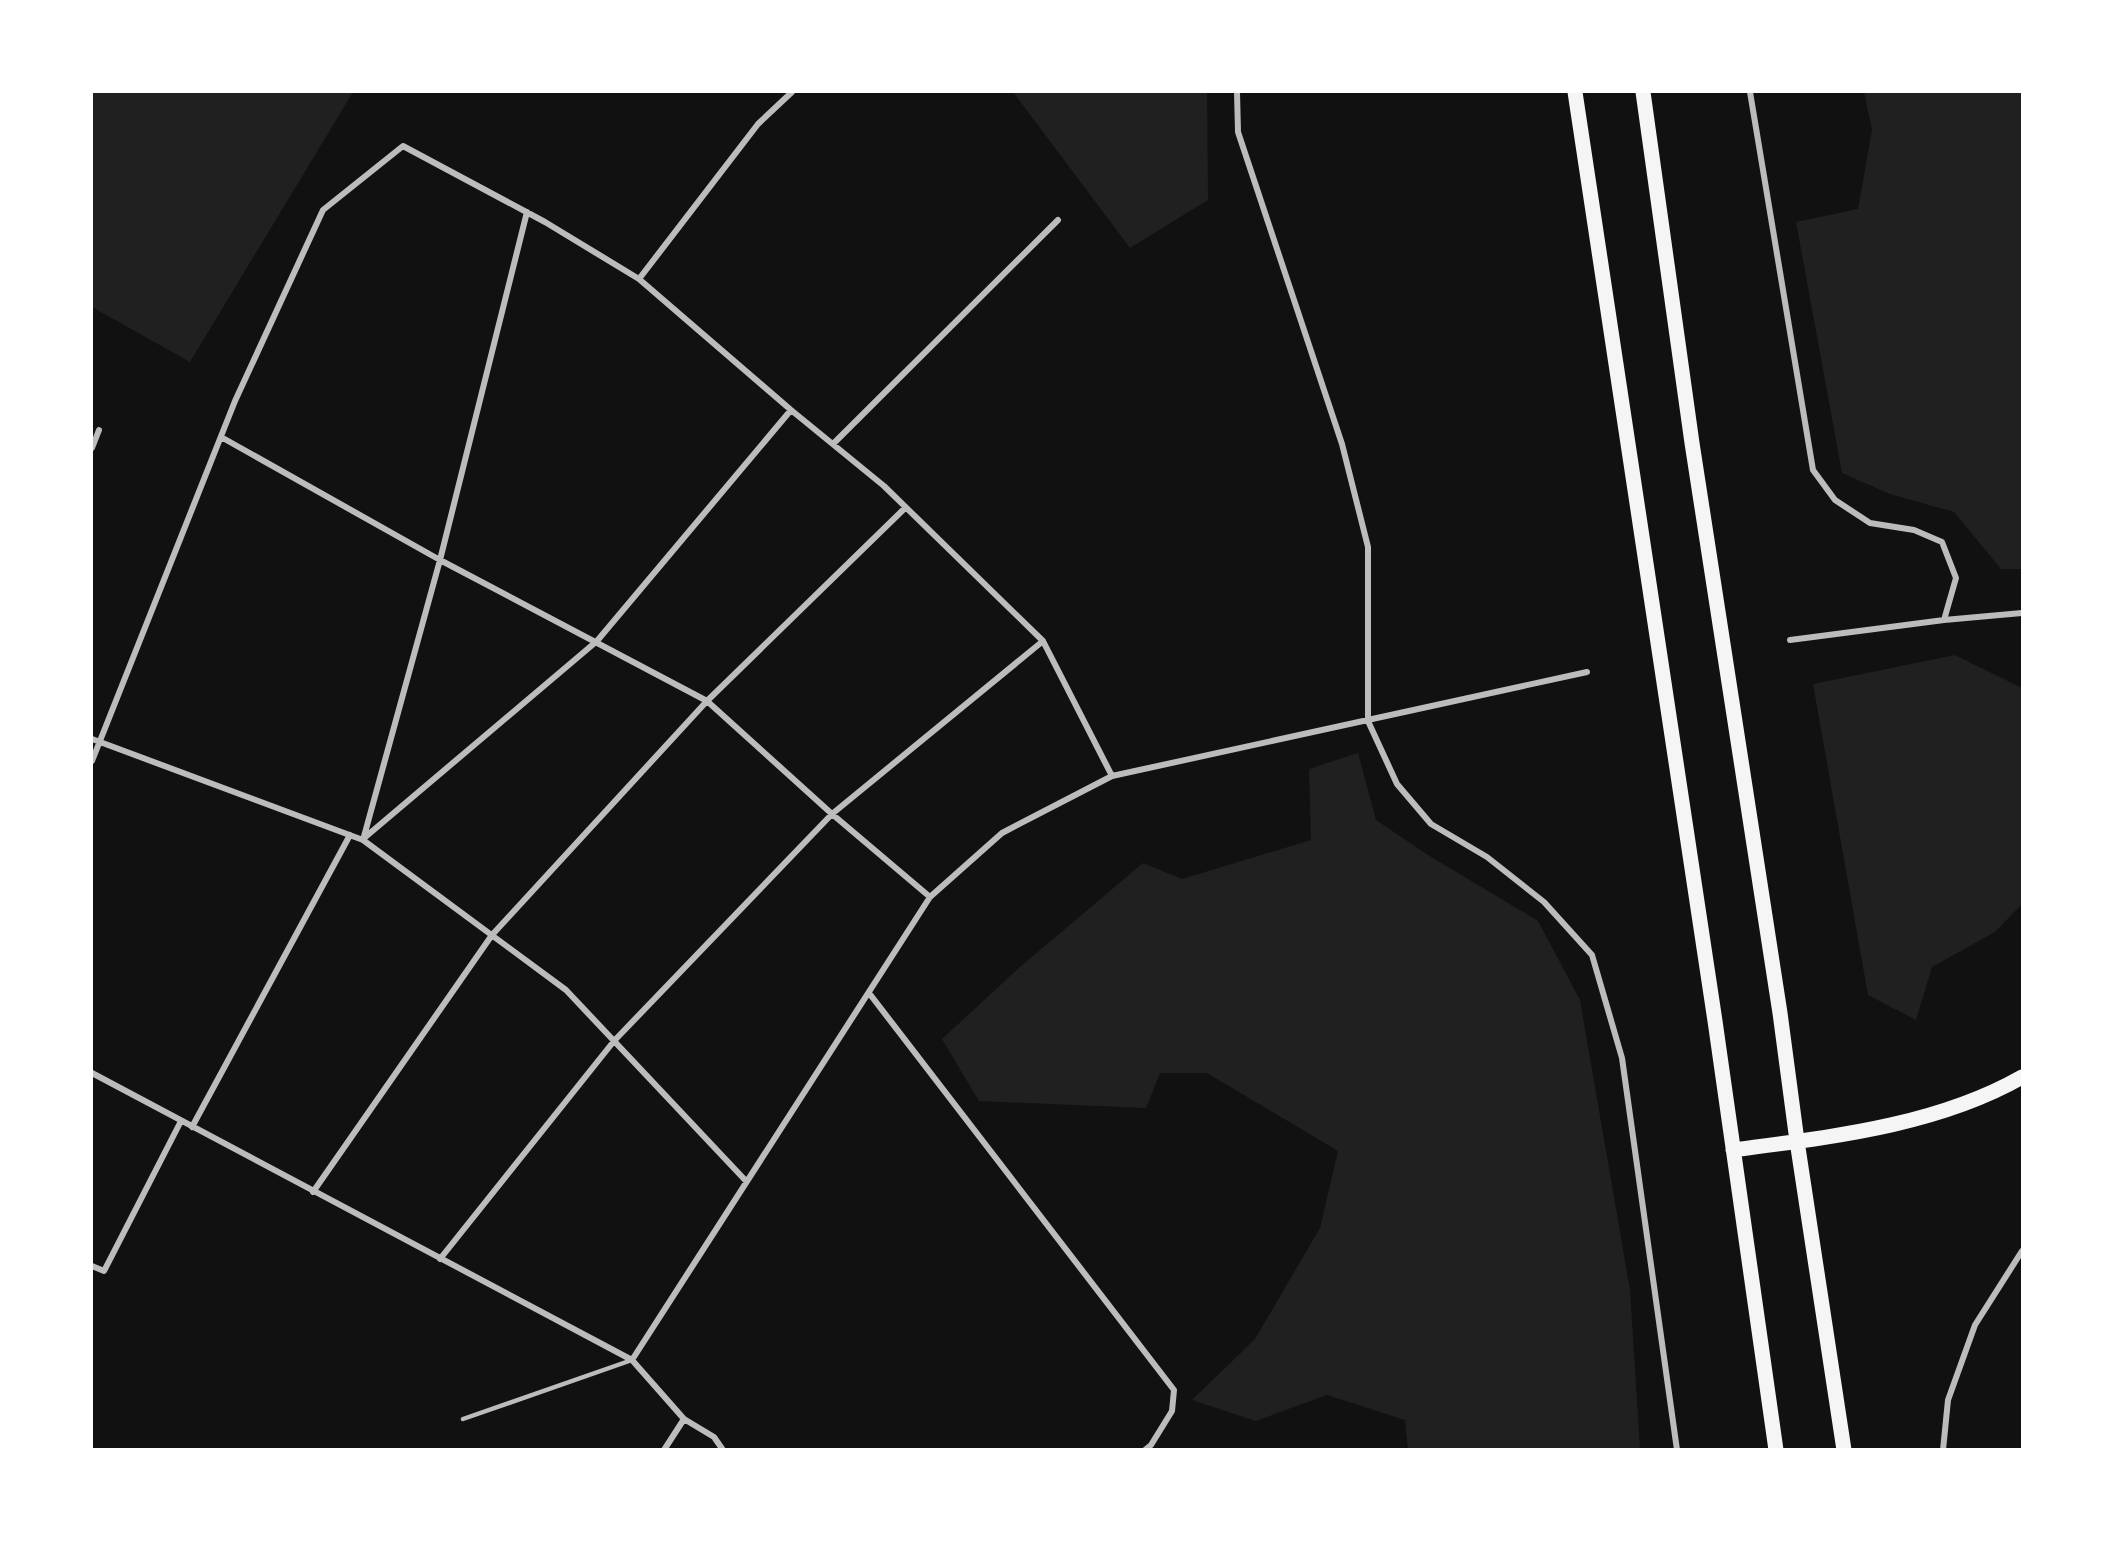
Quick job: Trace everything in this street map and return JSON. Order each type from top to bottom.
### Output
[{"type":"main road","points":[[1575,92],[1776,1449]]},
{"type":"main road","points":[[1643,92],[1692,443],[1780,1013],[1797,1142],[1844,1449]]},
{"type":"main road","points":[[1733,1150],[1797,1142],[1889,1126],[1973,1100],[2022,1077]]},
{"type":"street","points":[[639,279],[758,124],[792,92]]},
{"type":"street","points":[[1237,92],[1238,132],[1342,444],[1368,547],[1368,721],[1397,784],[1431,824],[1487,857],[1544,902],[1592,955],[1622,1058],[1677,1449]]},
{"type":"street","points":[[1750,92],[1813,470],[1835,500],[1870,523],[1914,530],[1942,542],[1956,578],[1944,620]]},
{"type":"street","points":[[92,761],[235,401],[323,210],[403,146],[527,212],[639,279],[791,410],[884,486],[1043,641],[1112,776]]},
{"type":"street","points":[[363,840],[440,560],[527,212]]},
{"type":"street","points":[[833,444],[1058,220]]},
{"type":"street","points":[[363,840],[597,641],[791,410]]},
{"type":"street","points":[[92,448],[99,430]]},
{"type":"street","points":[[221,437],[440,560],[707,701],[832,814],[930,897]]},
{"type":"street","points":[[313,1192],[492,935],[707,701],[905,508]]},
{"type":"street","points":[[1790,640],[1944,620],[2022,613]]},
{"type":"street","points":[[440,1259],[614,1041],[832,814],[1043,641]]},
{"type":"street","points":[[632,1360],[930,897],[1002,833],[1112,776],[1587,672]]},
{"type":"street","points":[[92,739],[363,840],[566,990],[746,1181]]},
{"type":"street","points":[[192,1127],[350,835]]},
{"type":"street","points":[[869,993],[1174,1390],[1172,1411],[1151,1445],[1145,1449]]},
{"type":"street","points":[[92,1073],[632,1360],[684,1419],[714,1437],[723,1449]]},
{"type":"street","points":[[92,1266],[104,1271],[181,1121]]},
{"type":"street","points":[[1943,1449],[1948,1400],[1975,1325],[2022,1251]]},
{"type":"street","points":[[664,1449],[684,1419]]},
{"type":"lane","points":[[463,1419],[632,1360]]},
{"type":"shaded area","points":[[92,92],[353,92],[190,362],[92,307]]},
{"type":"shaded area","points":[[1013,92],[1207,92],[1208,200],[1130,248]]},
{"type":"shaded area","points":[[1864,92],[2022,92],[2022,569],[2001,569],[1954,512],[1890,494],[1842,473],[1796,222],[1858,209],[1872,130]]},
{"type":"shaded area","points":[[1955,655],[2022,688],[2022,904],[1995,932],[1932,967],[1916,1020],[1868,995],[1813,684]]},
{"type":"shaded area","points":[[1358,753],[1376,820],[1428,855],[1538,921],[1580,1000],[1630,1290],[1640,1449],[1408,1449],[1405,1420],[1327,1395],[1256,1421],[1192,1400],[1255,1339],[1320,1228],[1338,1151],[1207,1073],[1160,1073],[1146,1108],[979,1101],[942,1039],[1020,967],[1143,863],[1182,879],[1311,840],[1309,769]]}]
